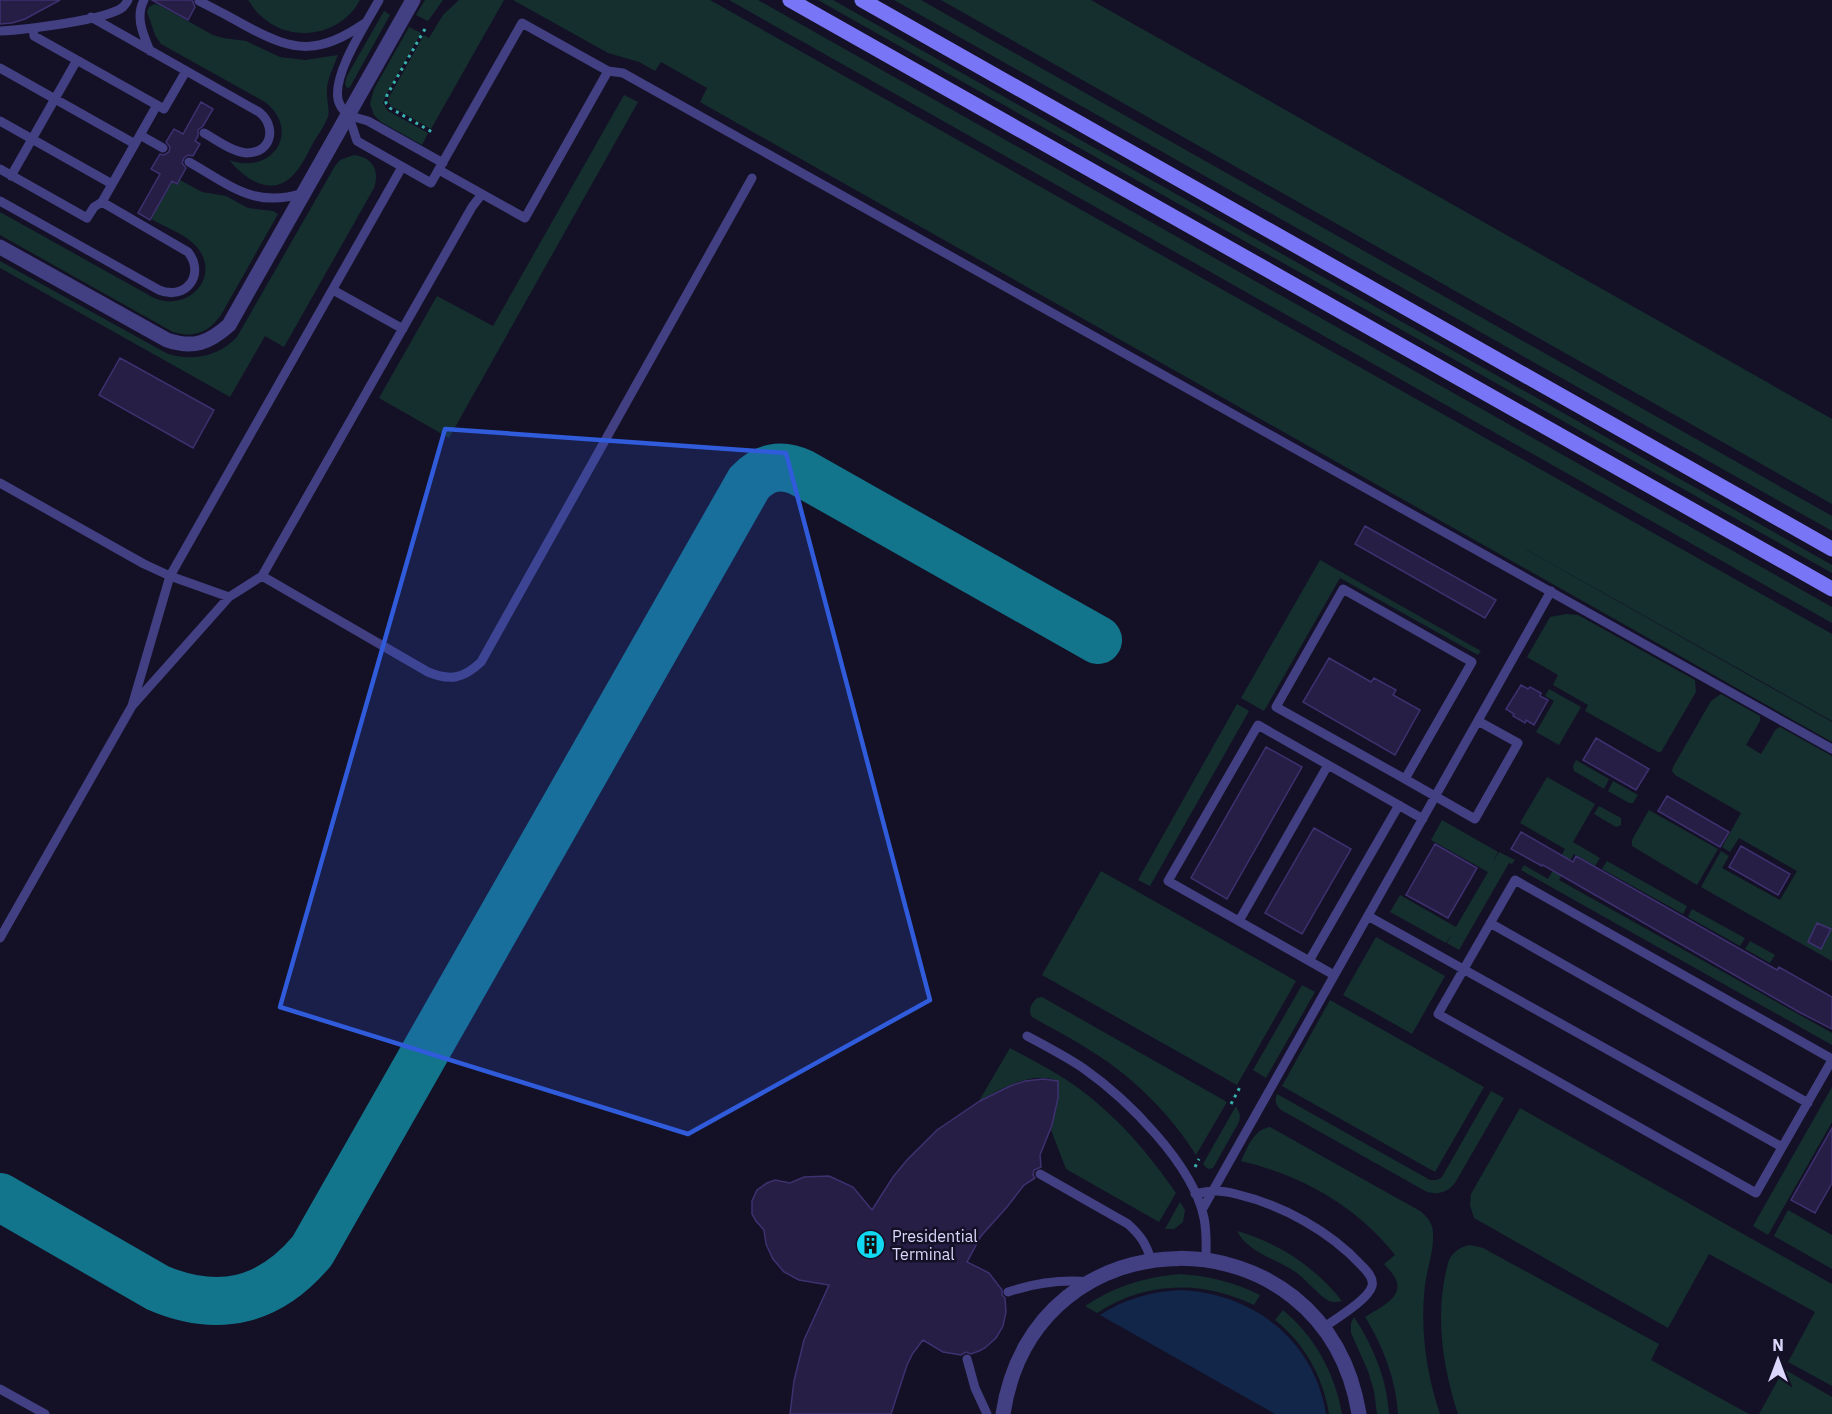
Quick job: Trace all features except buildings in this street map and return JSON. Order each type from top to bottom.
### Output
[{"type":"street","points":[[0,247],[176,344],[188,345],[211,339],[229,325],[413,0]]},
{"type":"street","points":[[790,0],[1832,589]]},
{"type":"street","points":[[862,0],[1832,549]]},
{"type":"street","points":[[1003,1414],[1009,1382],[1016,1364],[1035,1332],[1060,1304],[1090,1282],[1124,1266],[1180,1257],[1206,1259],[1235,1266],[1270,1281],[1300,1303],[1336,1346],[1348,1371],[1359,1414]]},
{"type":"lane","points":[[0,31],[33,28],[111,13],[124,7],[128,0]]},
{"type":"lane","points":[[144,0],[140,11],[140,22],[150,51]]},
{"type":"lane","points":[[379,0],[339,78],[338,101],[347,115],[357,141],[431,183],[522,22],[608,71],[623,73],[1832,749]]},
{"type":"lane","points":[[199,1],[272,40],[296,46],[331,42],[368,22]]},
{"type":"lane","points":[[91,17],[260,112],[268,121],[271,133],[261,149],[250,153],[237,152],[204,133]]},
{"type":"lane","points":[[33,28],[34,36],[164,109],[186,71]]},
{"type":"lane","points":[[11,176],[77,60]]},
{"type":"lane","points":[[0,68],[135,144]]},
{"type":"lane","points":[[347,115],[368,121],[482,194],[525,218],[608,71]]},
{"type":"lane","points":[[0,169],[87,218],[94,207],[102,202],[157,105]]},
{"type":"lane","points":[[0,121],[112,184]]},
{"type":"lane","points":[[141,135],[163,148]]},
{"type":"lane","points":[[189,162],[253,197],[278,199],[303,193]]},
{"type":"lane","points":[[132,706],[170,576],[402,167]]},
{"type":"lane","points":[[262,576],[428,672],[442,678],[459,677],[470,672],[481,662],[752,177]]},
{"type":"lane","points":[[0,938],[132,706],[229,597],[262,576],[472,207],[482,194]]},
{"type":"lane","points":[[0,201],[159,290],[172,294],[185,289],[190,284],[195,264],[188,252],[102,202]]},
{"type":"lane","points":[[333,290],[403,329]]},
{"type":"lane","points":[[0,483],[144,564],[229,597]]},
{"type":"lane","points":[[1405,779],[1472,662],[1343,589],[1276,706],[1475,819],[1518,743],[1478,721]]},
{"type":"lane","points":[[1202,1210],[1551,591]]},
{"type":"lane","points":[[1334,975],[1168,881],[1258,725],[1423,819]]},
{"type":"lane","points":[[1239,921],[1328,765]]},
{"type":"lane","points":[[1309,961],[1399,805]]},
{"type":"lane","points":[[1515,880],[1832,1059],[1756,1193],[1438,1014],[1490,923],[1515,880]]},
{"type":"lane","points":[[1368,916],[1782,1147]]},
{"type":"lane","points":[[1490,923],[1808,1102]]},
{"type":"lane","points":[[1027,1036],[1082,1068],[1110,1089],[1136,1113],[1167,1148],[1180,1167],[1202,1210],[1206,1234],[1206,1259]]},
{"type":"lane","points":[[1040,1174],[1128,1224],[1140,1234],[1147,1246],[1150,1260]]},
{"type":"lane","points":[[1195,1194],[1213,1190],[1257,1200],[1302,1220],[1327,1235],[1354,1258],[1372,1281],[1369,1291],[1361,1300],[1323,1328]]},
{"type":"lane","points":[[1008,1292],[1040,1283],[1072,1280],[1090,1282]]},
{"type":"lane","points":[[967,1359],[968,1369],[987,1414]]},
{"type":"lane","points":[[0,1389],[45,1414]]},
{"type":"path","points":[[425,29],[387,96],[386,102],[390,108],[432,132]]},
{"type":"path","points":[[1231,1104],[1240,1087]]},
{"type":"highlighted area","points":[[445,429],[786,453],[930,1000],[688,1134],[280,1007]]},
{"type":"green space","points":[[248,0],[360,0],[341,22],[314,32],[300,33],[272,24],[258,13]]},
{"type":"green space","points":[[425,0],[443,0],[428,21],[416,15]]},
{"type":"green space","points":[[459,0],[504,0],[431,129],[391,106],[388,99],[424,35],[429,38],[443,15]]},
{"type":"green space","points":[[513,0],[710,0],[1832,634],[1832,721],[1486,527],[1832,722],[1832,742],[700,102],[707,88],[661,62],[655,71],[639,62],[608,53]]},
{"type":"green space","points":[[729,0],[758,0],[1832,607],[1832,623]]},
{"type":"green space","points":[[818,0],[833,0],[1832,565],[1832,573]]},
{"type":"green space","points":[[894,0],[921,0],[1832,516],[1832,531]]},
{"type":"green space","points":[[941,0],[1091,0],[1832,419],[1832,504]]},
{"type":"green space","points":[[155,4],[213,35],[246,41],[280,57],[305,60],[338,55],[328,84],[328,117],[302,163],[287,181],[269,186],[260,184],[243,174],[229,160],[244,163],[258,162],[277,148],[281,137],[281,126],[276,113],[265,102],[161,44],[155,35],[147,12],[149,7]]},
{"type":"green space","points":[[384,11],[390,15],[350,87],[347,88],[345,84],[347,76]]},
{"type":"green space","points":[[409,27],[421,33],[383,103],[388,111],[428,133],[422,145],[381,122],[374,115],[370,104],[374,89]]},
{"type":"green space","points":[[624,95],[638,102],[449,438],[379,398],[437,296],[493,326]]},
{"type":"green space","points":[[354,155],[361,156],[373,166],[376,176],[374,188],[284,347],[265,336],[230,397],[0,268],[0,261],[166,353],[185,357],[204,356],[230,344],[237,337],[335,166],[340,160]]},
{"type":"green space","points":[[180,180],[202,192],[226,196],[248,208],[273,211],[278,214],[221,315],[206,330],[194,334],[173,332],[0,235],[0,212],[154,298],[167,301],[179,300],[190,296],[204,279],[203,257],[196,246],[186,238],[151,219],[172,182],[177,185]]},
{"type":"green space","points":[[1320,560],[1481,651],[1478,655],[1340,578],[1264,711],[1241,698]]},
{"type":"green space","points":[[1566,614],[1578,615],[1695,680],[1696,692],[1661,752],[1585,711],[1588,705],[1553,685],[1558,675],[1527,657],[1550,617]]},
{"type":"green space","points":[[1549,689],[1581,707],[1559,745],[1536,732],[1554,701],[1545,696]]},
{"type":"green space","points":[[1721,694],[1760,716],[1760,721],[1746,745],[1761,754],[1776,729],[1780,727],[1832,756],[1832,961],[1701,887],[1721,851],[1729,856],[1722,868],[1780,900],[1797,871],[1739,838],[1730,852],[1722,847],[1741,813],[1675,775],[1672,771],[1711,701]]},
{"type":"green space","points":[[1237,704],[1249,711],[1150,886],[1138,880]]},
{"type":"green space","points":[[1576,760],[1609,779],[1604,789],[1574,771],[1573,766]]},
{"type":"green space","points":[[1547,777],[1595,804],[1573,842],[1600,858],[1595,866],[1574,854],[1559,880],[1832,1033],[1832,1045],[1521,870],[1524,865],[1548,879],[1565,849],[1520,823]]},
{"type":"green space","points":[[1613,781],[1638,795],[1633,803],[1608,791]]},
{"type":"green space","points":[[1599,806],[1621,818],[1621,825],[1616,827],[1594,814]]},
{"type":"green space","points":[[1649,810],[1718,849],[1697,885],[1632,846],[1632,840]]},
{"type":"green space","points":[[1442,820],[1498,852],[1492,864],[1499,852],[1515,860],[1512,864],[1509,863],[1459,950],[1447,943],[1452,934],[1446,943],[1390,912],[1400,895],[1456,927],[1488,872],[1431,840]]},
{"type":"green space","points":[[1607,861],[1687,906],[1683,914],[1602,869]]},
{"type":"green space","points":[[1101,871],[1296,981],[1237,1085],[1042,975]]},
{"type":"green space","points":[[1692,909],[1745,938],[1740,946],[1688,917]]},
{"type":"green space","points":[[1376,937],[1445,976],[1412,1034],[1343,995]]},
{"type":"green space","points":[[1750,941],[1775,955],[1770,963],[1745,949]]},
{"type":"green space","points":[[1302,985],[1315,992],[1266,1078],[1253,1070]]},
{"type":"green space","points":[[1042,997],[1227,1102],[1196,1155],[1164,1112],[1124,1074],[1088,1049],[1032,1017],[1030,1009],[1032,1004],[1037,998]]},
{"type":"green space","points":[[1330,1000],[1484,1087],[1435,1172],[1282,1086]]},
{"type":"green space","points":[[1010,1048],[1074,1085],[1117,1121],[1142,1148],[1176,1193],[1159,1222],[1066,1169],[1051,1130],[1058,1099],[1058,1081],[1048,1078],[1027,1079],[1007,1086],[979,1101]]},
{"type":"green space","points":[[1832,1087],[1832,1122],[1768,1235],[1753,1226]]},
{"type":"green space","points":[[1491,1091],[1504,1098],[1455,1183],[1446,1191],[1435,1193],[1427,1192],[1281,1110],[1276,1101],[1277,1094],[1430,1180],[1437,1180],[1442,1177]]},
{"type":"green space","points":[[1236,1106],[1240,1115],[1239,1122],[1213,1168],[1208,1169],[1203,1164]]},
{"type":"green space","points":[[1520,1108],[1832,1284],[1832,1386],[1788,1362],[1815,1312],[1709,1254],[1668,1328],[1474,1218],[1470,1205],[1471,1194]]},
{"type":"green space","points":[[1270,1127],[1420,1211],[1429,1221],[1433,1230],[1433,1240],[1425,1285],[1423,1318],[1428,1367],[1440,1414],[1398,1414],[1395,1389],[1388,1364],[1365,1317],[1382,1307],[1393,1298],[1396,1292],[1395,1278],[1384,1264],[1395,1255],[1363,1222],[1326,1195],[1285,1175],[1241,1161],[1255,1135]]},
{"type":"green space","points":[[1180,1202],[1185,1210],[1183,1222],[1174,1229],[1165,1229]]},
{"type":"green space","points":[[1788,1210],[1832,1235],[1832,1269],[1774,1236]]},
{"type":"green space","points":[[1237,1231],[1282,1249],[1320,1277],[1342,1301],[1332,1302],[1326,1299],[1297,1273],[1256,1251],[1242,1239]]},
{"type":"green space","points":[[1470,1245],[1483,1248],[1659,1344],[1651,1360],[1749,1414],[1458,1414],[1444,1357],[1442,1298],[1449,1260],[1458,1250]]},
{"type":"green space","points":[[1180,1274],[1221,1280],[1260,1295],[1254,1305],[1214,1291],[1174,1288],[1135,1295],[1116,1302],[1097,1313],[1085,1306],[1108,1293],[1131,1284],[1155,1277]]},
{"type":"green space","points":[[1283,1310],[1305,1332],[1322,1357],[1334,1384],[1342,1414],[1329,1414],[1322,1387],[1311,1362],[1286,1329],[1275,1320]]},
{"type":"green space","points":[[1354,1317],[1378,1363],[1389,1414],[1377,1414],[1368,1371],[1351,1333],[1351,1323]]},
{"type":"green space","points":[[1784,1369],[1832,1397],[1832,1414],[1759,1414]]},
{"type":"water","points":[[1180,1290],[1207,1293],[1232,1300],[1276,1325],[1294,1343],[1308,1364],[1319,1388],[1326,1414],[1275,1414],[1100,1315],[1119,1304],[1139,1297]]},
{"type":"taxiway","points":[[0,1197],[158,1288],[180,1296],[222,1301],[242,1298],[261,1292],[279,1282],[296,1268],[312,1251],[749,483],[761,473],[773,468],[787,468],[802,473],[1098,640]]},
{"type":"place","name":"Presidential Terminal","points":[[871,1245]]}]
